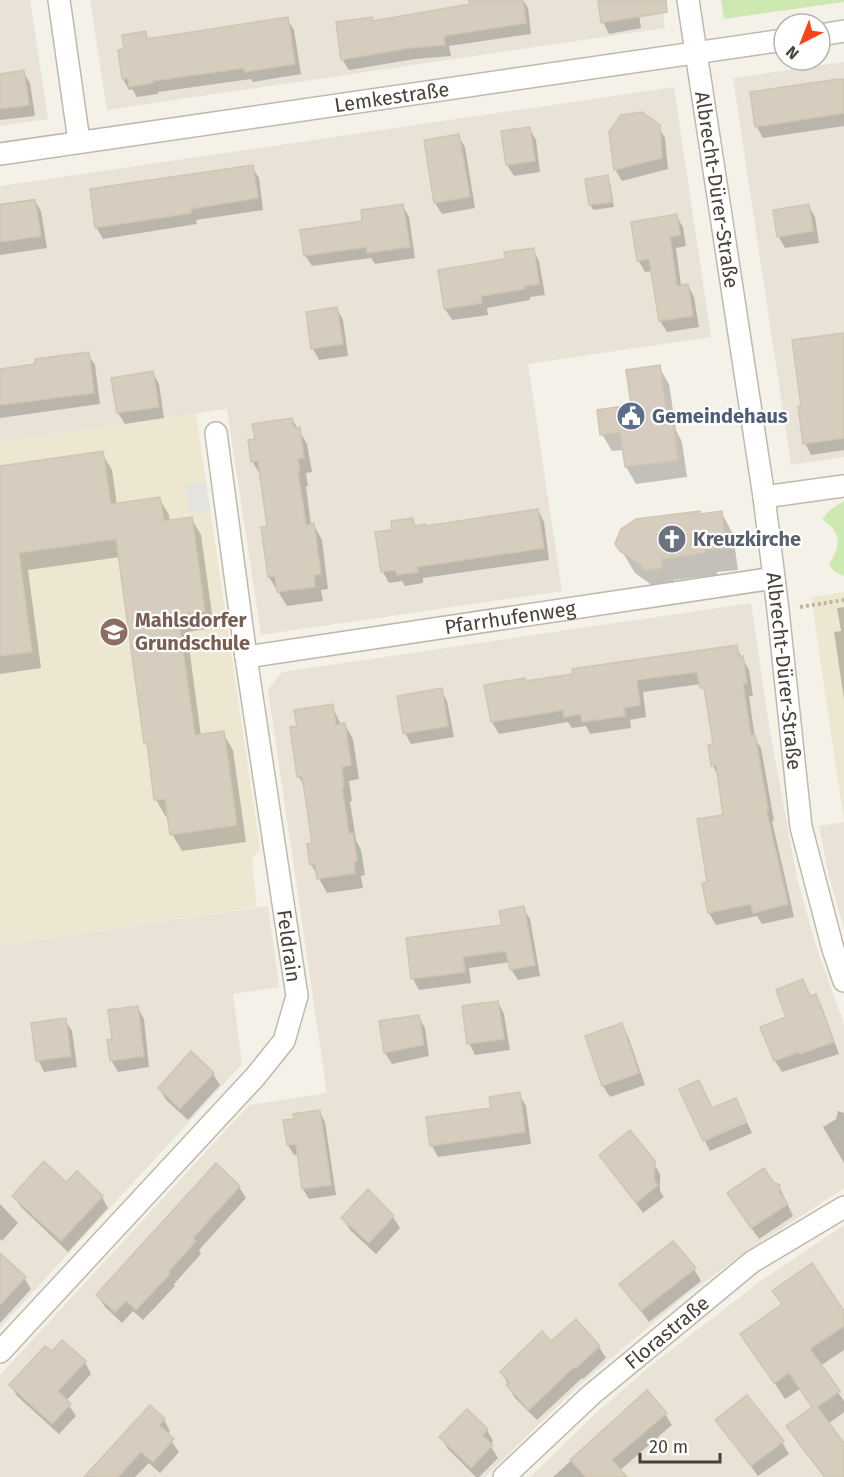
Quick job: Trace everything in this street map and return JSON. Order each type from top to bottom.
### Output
[{"type":"street","points":[[59,0],[79,141]]},
{"type":"street","name":"Albrecht-Dürer-Straße","points":[[688,0],[764,497],[801,827],[833,949],[844,981]]},
{"type":"street","name":"Lemkestraße","points":[[0,154],[772,42]]},
{"type":"street","name":"Feldrain","points":[[0,1352],[255,1077],[284,1041],[297,996],[246,657],[216,433]]},
{"type":"street","points":[[764,497],[844,486]]},
{"type":"street","name":"Pfarrhufenweg","points":[[246,657],[774,578]]},
{"type":"street","name":"Florastraße","points":[[504,1477],[591,1395],[752,1262],[844,1207]]},
{"type":"shaded area","points":[[0,0],[30,0],[48,119],[0,126]]},
{"type":"shaded area","points":[[90,0],[661,0],[665,28],[107,110]]},
{"type":"shaded area","points":[[844,62],[844,457],[791,465],[733,78],[775,72],[832,72],[832,64]]},
{"type":"shaded area","points":[[674,87],[711,337],[528,364],[562,591],[261,635],[227,409],[0,442],[0,186]]},
{"type":"shaded area","name":"Mahlsdorfer Grundschule","points":[[196,413],[259,842],[259,851],[252,858],[257,907],[0,945],[0,442]]},
{"type":"shaded area","points":[[206,482],[210,510],[190,513],[185,485]]},
{"type":"shaded area","points":[[844,592],[844,822],[811,597]]},
{"type":"shaded area","points":[[751,603],[770,732],[797,878],[816,946],[844,1024],[844,1188],[744,1253],[684,1297],[574,1390],[485,1477],[0,1477],[0,1375],[249,1105],[327,1093],[268,690],[282,672]]},
{"type":"shaded area","points":[[844,822],[844,929],[829,876],[819,826]]},
{"type":"shaded area","points":[[268,906],[279,987],[233,994],[242,1064],[0,1328],[0,945]]},
{"type":"shaded area","points":[[844,1225],[844,1477],[530,1477],[595,1414],[649,1367],[762,1280]]},
{"type":"green space","points":[[721,0],[844,0],[844,2],[724,19]]},
{"type":"green space","points":[[844,501],[844,576],[835,572],[829,565],[836,552],[837,540],[834,529],[822,519],[830,510]]},
{"type":"building","points":[[469,0],[523,0],[526,23],[444,36],[445,45],[409,48],[341,60],[336,22],[372,17],[373,21],[470,4]]},
{"type":"building","points":[[598,0],[666,0],[667,12],[601,23]]},
{"type":"building","points":[[288,17],[295,64],[245,72],[244,68],[153,81],[153,83],[129,87],[128,78],[122,79],[118,50],[124,49],[122,35],[146,31],[147,39]]},
{"type":"building","points":[[24,70],[29,105],[0,109],[0,74]]},
{"type":"building","points":[[844,79],[844,113],[755,127],[750,92]]},
{"type":"building","points":[[642,112],[660,125],[662,158],[614,170],[609,132],[621,115]]},
{"type":"building","points":[[530,127],[535,161],[506,165],[501,131]]},
{"type":"building","points":[[459,134],[470,197],[434,203],[424,140]]},
{"type":"building","points":[[253,165],[258,198],[191,209],[191,213],[95,228],[90,189]]},
{"type":"building","points":[[608,175],[612,202],[589,205],[585,179]]},
{"type":"building","points":[[35,200],[41,236],[0,242],[0,205]]},
{"type":"building","points":[[403,204],[410,247],[367,253],[366,247],[304,256],[300,230],[362,221],[361,210]]},
{"type":"building","points":[[809,204],[813,231],[777,237],[773,210]]},
{"type":"building","points":[[677,214],[680,235],[670,237],[677,286],[688,284],[693,316],[659,321],[649,259],[637,261],[631,222]]},
{"type":"building","points":[[534,248],[539,284],[524,286],[525,289],[481,296],[482,303],[444,309],[438,270],[505,259],[504,252]]},
{"type":"building","points":[[337,307],[343,344],[311,349],[306,312]]},
{"type":"building","points":[[844,333],[844,438],[803,444],[798,406],[801,406],[792,340]]},
{"type":"building","points":[[89,352],[94,393],[0,405],[0,369],[35,364],[35,359]]},
{"type":"building","name":"Gemeindehaus","points":[[660,365],[668,423],[673,423],[678,460],[625,467],[620,432],[600,435],[597,410],[631,405],[626,370]]},
{"type":"building","points":[[153,371],[159,407],[117,413],[111,378]]},
{"type":"building","points":[[292,418],[294,428],[300,427],[304,458],[298,459],[300,471],[298,471],[306,525],[314,523],[321,574],[314,575],[315,587],[277,592],[275,576],[268,577],[261,527],[267,526],[258,461],[251,462],[248,440],[255,439],[252,424]]},
{"type":"building","points":[[103,451],[111,504],[160,497],[164,521],[192,517],[205,611],[178,615],[195,735],[224,731],[237,825],[170,835],[165,799],[154,800],[116,539],[19,553],[32,652],[0,656],[0,466]]},
{"type":"building","points":[[538,509],[544,548],[417,567],[418,572],[397,575],[396,570],[381,572],[375,532],[392,530],[391,521],[413,518],[414,526],[426,524],[426,526]]},
{"type":"building","name":"Kreuzkirche","points":[[700,511],[700,514],[722,511],[726,548],[662,559],[662,568],[644,571],[642,566],[620,551],[615,544],[621,529],[636,519]]},
{"type":"building","points":[[737,645],[739,657],[743,656],[747,684],[743,684],[751,735],[755,735],[768,809],[766,809],[788,904],[753,913],[751,904],[708,913],[702,883],[707,882],[697,819],[723,815],[716,765],[711,766],[708,745],[713,744],[704,687],[700,688],[697,672],[637,680],[640,705],[624,708],[625,716],[582,722],[581,714],[564,717],[563,710],[491,722],[484,685],[525,678],[526,681],[573,674],[572,669]]},
{"type":"building","points":[[442,688],[448,726],[403,734],[397,696]]},
{"type":"building","points":[[333,704],[336,725],[345,723],[351,765],[342,767],[344,787],[342,787],[349,834],[353,833],[357,861],[354,862],[355,873],[317,879],[315,864],[310,865],[307,844],[312,843],[307,808],[302,776],[297,777],[290,727],[297,726],[294,710]]},
{"type":"building","points":[[524,906],[535,965],[510,970],[506,951],[463,957],[465,972],[411,979],[406,938],[502,925],[499,911]]},
{"type":"building","points":[[803,979],[810,996],[816,994],[834,1042],[774,1061],[760,1027],[786,1017],[776,990]]},
{"type":"building","points":[[498,1001],[504,1039],[467,1044],[462,1006]]},
{"type":"building","points":[[138,1006],[144,1056],[110,1061],[107,1040],[112,1039],[108,1010]]},
{"type":"building","points":[[419,1015],[424,1045],[384,1053],[379,1021]]},
{"type":"building","points":[[66,1018],[71,1056],[36,1061],[31,1023]]},
{"type":"building","points":[[622,1023],[639,1073],[602,1086],[585,1036]]},
{"type":"building","points":[[191,1051],[214,1073],[180,1109],[158,1088]]},
{"type":"building","points":[[699,1080],[712,1108],[736,1098],[746,1121],[703,1141],[679,1089]]},
{"type":"building","points":[[520,1092],[525,1132],[430,1146],[426,1117],[491,1108],[489,1097]]},
{"type":"building","points":[[320,1110],[331,1185],[302,1189],[296,1144],[287,1145],[283,1120],[294,1119],[293,1114]]},
{"type":"building","points":[[630,1130],[655,1161],[654,1180],[658,1185],[636,1203],[599,1155]]},
{"type":"building","points":[[44,1161],[66,1182],[77,1171],[103,1196],[61,1241],[12,1196]]},
{"type":"building","points":[[216,1163],[240,1186],[193,1238],[196,1241],[168,1272],[170,1274],[136,1310],[126,1301],[115,1312],[96,1295]]},
{"type":"building","points":[[764,1168],[773,1182],[780,1185],[779,1192],[788,1204],[751,1228],[727,1193]]},
{"type":"building","points":[[368,1189],[394,1216],[369,1243],[341,1218]]},
{"type":"building","points":[[673,1241],[696,1268],[641,1311],[619,1284]]},
{"type":"building","points":[[0,1253],[26,1277],[0,1305]]},
{"type":"building","points":[[812,1263],[844,1311],[844,1326],[810,1349],[840,1391],[817,1407],[844,1443],[844,1477],[825,1477],[786,1426],[812,1407],[789,1373],[774,1383],[740,1334],[782,1304],[772,1291]]},
{"type":"building","points":[[576,1319],[600,1346],[576,1368],[574,1367],[529,1410],[506,1385],[509,1382],[500,1372],[542,1331],[551,1341]]},
{"type":"building","points":[[62,1340],[86,1361],[58,1391],[71,1404],[52,1424],[9,1385],[45,1346],[52,1351]]},
{"type":"building","points":[[647,1390],[667,1413],[612,1460],[627,1477],[586,1477],[570,1460]]},
{"type":"building","points":[[747,1395],[784,1441],[751,1466],[715,1420]]},
{"type":"building","points":[[150,1405],[165,1419],[159,1425],[174,1439],[153,1462],[141,1452],[118,1477],[84,1477]]},
{"type":"building","points":[[467,1409],[488,1429],[482,1435],[493,1445],[471,1468],[439,1437]]},
{"type":"place","name":"Gemeindehaus","points":[[631,416]]},
{"type":"place","name":"Kreuzkirche","points":[[672,539]]},
{"type":"place","name":"Mahlsdorfer Grundschule","points":[[114,632]]}]
